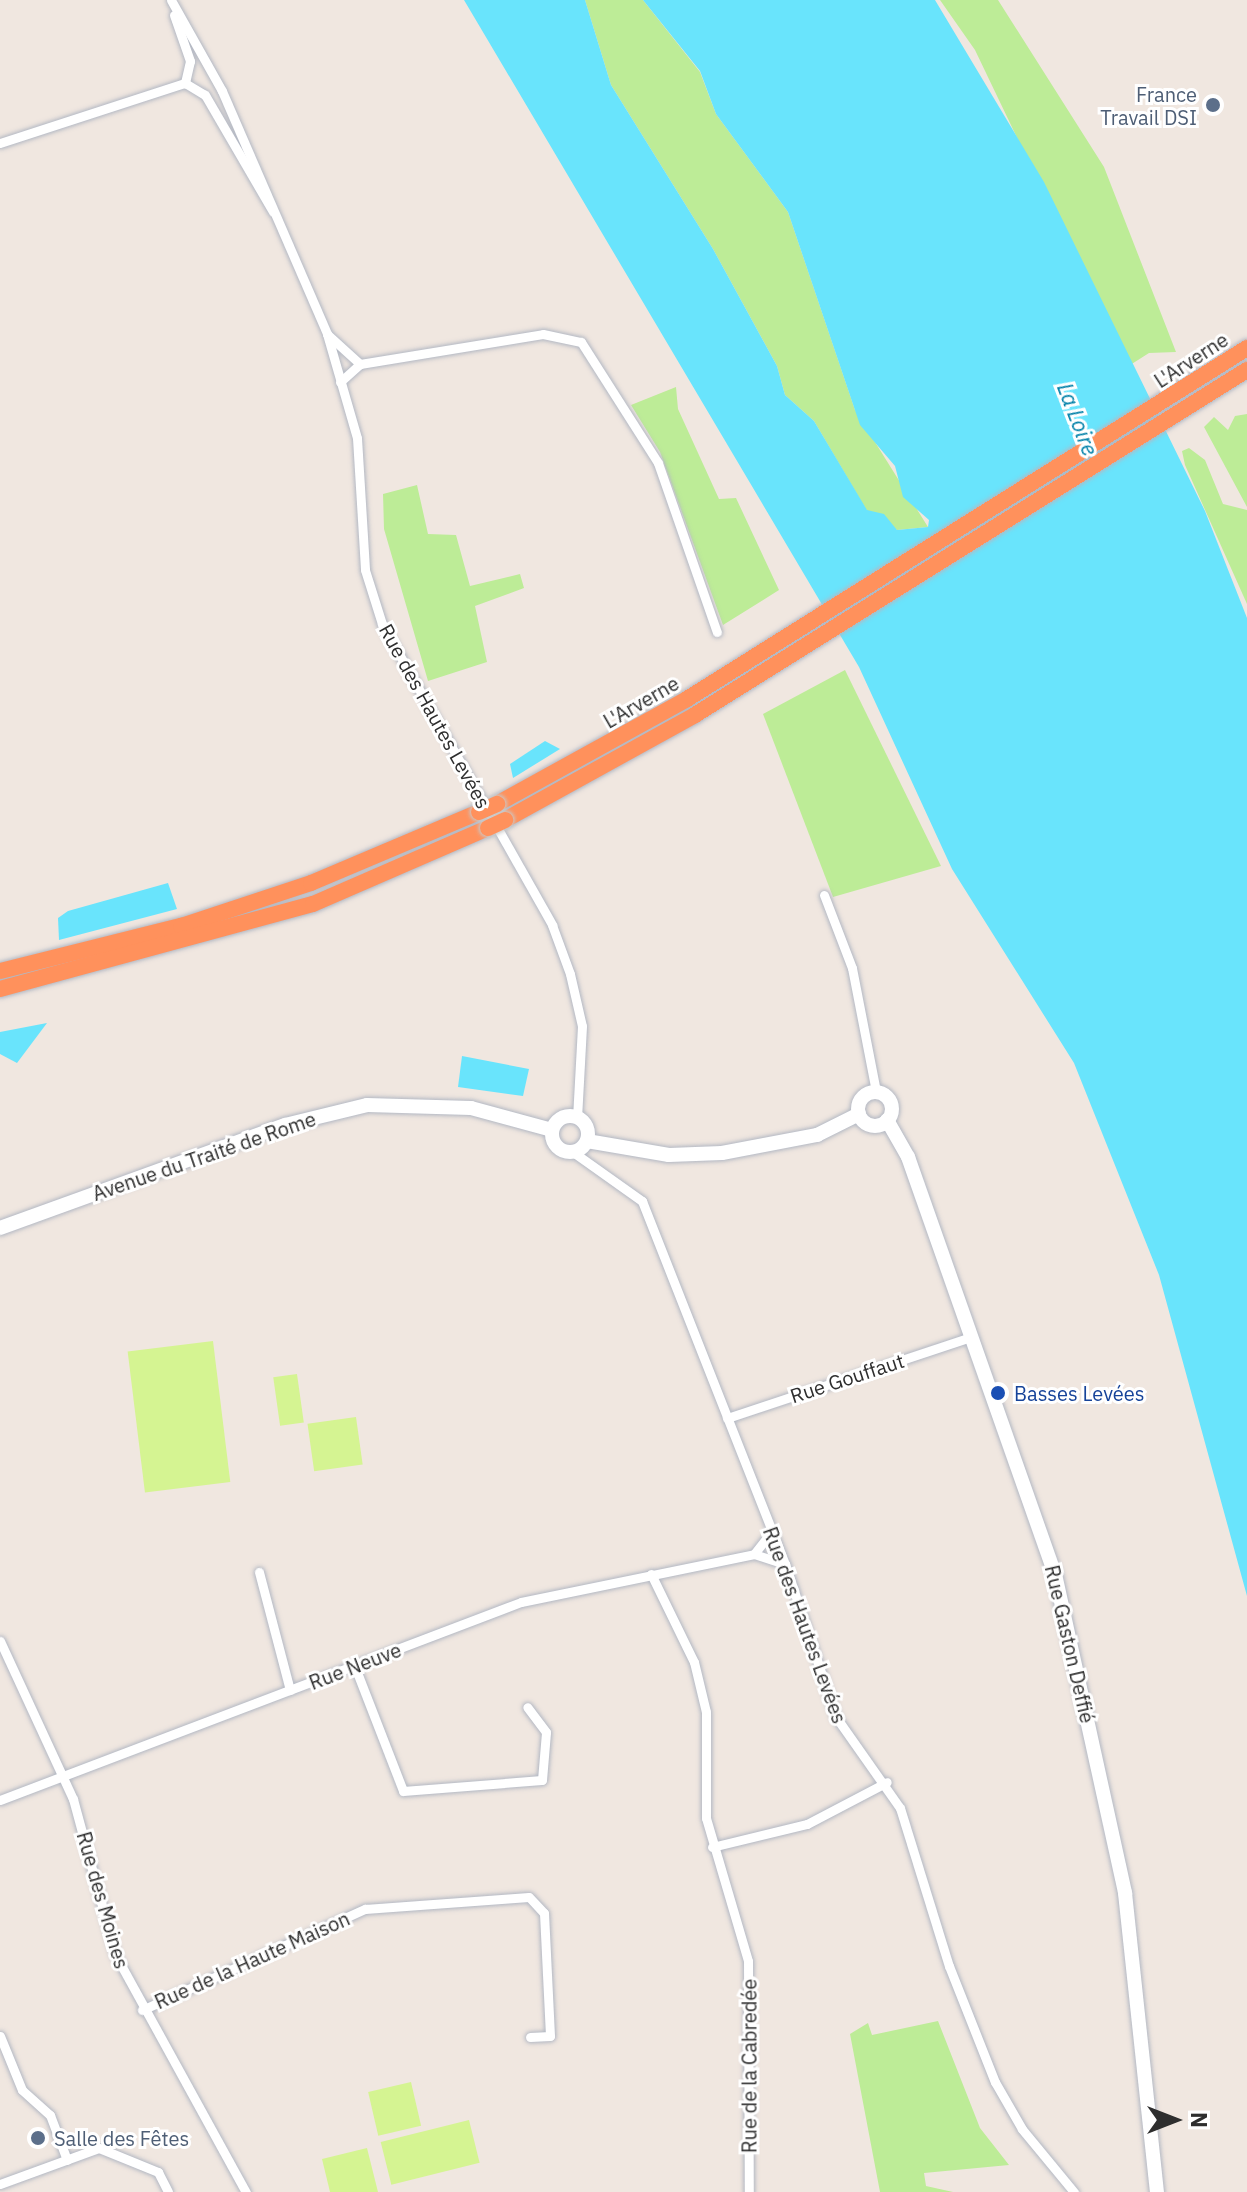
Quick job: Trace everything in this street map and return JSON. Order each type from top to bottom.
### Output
[{"type":"highway","name":"L'Arverne","points":[[0,971],[254,902],[497,804],[790,633],[1247,348]]},
{"type":"highway","name":"L'Arverne","points":[[0,989],[313,904],[505,820],[801,650],[1244,372]]},
{"type":"main road","points":[[876,1092],[890,1101],[887,1120],[872,1126],[859,1114],[861,1099],[876,1092]]},
{"type":"main road","name":"Avenue du Traité de Rome","points":[[0,1228],[285,1125],[367,1105],[471,1108],[552,1130]]},
{"type":"main road","points":[[587,1141],[577,1117],[562,1118],[552,1130],[557,1147],[573,1152],[587,1141],[669,1155],[722,1153],[817,1135],[859,1114]]},
{"type":"main road","name":"Rue Gaston Deffié","points":[[887,1120],[908,1157],[968,1338],[1040,1522],[1076,1661],[1125,1893],[1157,2192]]},
{"type":"street","points":[[172,2],[190,61],[185,83]]},
{"type":"street","name":"Rue des Hautes Levées","points":[[172,2],[283,222],[327,334],[359,452],[365,570],[382,624],[552,925],[570,974],[582,1026],[577,1117]]},
{"type":"street","points":[[0,143],[185,83],[205,95],[283,222]]},
{"type":"street","points":[[327,334],[360,364]]},
{"type":"street","points":[[340,382],[360,364],[543,334],[581,342],[658,463],[717,632]]},
{"type":"street","points":[[824,895],[852,968],[876,1092]]},
{"type":"street","name":"Rue des Hautes Levées","points":[[573,1152],[642,1201],[785,1564],[836,1717],[887,1782],[995,2082],[1022,2129],[1074,2192]]},
{"type":"street","name":"Rue Gouffaut","points":[[727,1418],[968,1338]]},
{"type":"street","points":[[772,1531],[754,1554],[785,1564]]},
{"type":"street","name":"Rue Neuve","points":[[0,1800],[521,1602],[754,1554]]},
{"type":"street","points":[[259,1572],[290,1690]]},
{"type":"street","name":"Rue de la Cabredée","points":[[651,1574],[694,1662],[706,1712],[712,1847],[748,1961],[749,2192]]},
{"type":"street","name":"Rue des Moines","points":[[0,1641],[64,1776],[115,1954],[142,2010],[246,2192]]},
{"type":"street","points":[[355,1667],[403,1791],[542,1780],[546,1732],[527,1707]]},
{"type":"street","points":[[712,1847],[807,1824],[887,1782]]},
{"type":"street","name":"Rue de la Haute Maison","points":[[142,2010],[365,1909],[529,1897],[544,1913],[550,2036],[530,2037]]},
{"type":"street","points":[[0,2036],[22,2090],[50,2115],[67,2160]]},
{"type":"street","points":[[0,2184],[104,2149],[158,2172],[168,2192]]},
{"type":"green space","points":[[585,0],[643,0],[700,72],[716,114],[788,212],[855,410],[928,527],[897,530],[867,511],[814,421],[785,395],[777,366],[713,249],[611,85]]},
{"type":"green space","points":[[940,0],[998,0],[1104,167],[1176,352],[1149,353],[1127,367],[975,50]]},
{"type":"green space","points":[[676,387],[678,409],[719,499],[736,498],[779,590],[723,625],[660,452],[631,405]]},
{"type":"green space","points":[[1247,414],[1247,507],[1204,427],[1214,417],[1228,430],[1235,416]]},
{"type":"green space","points":[[1189,448],[1205,460],[1223,504],[1247,510],[1247,604],[1185,465],[1182,451]]},
{"type":"green space","points":[[417,485],[428,534],[456,535],[470,586],[520,574],[524,588],[475,606],[487,662],[428,681],[384,529],[383,494]]},
{"type":"green space","points":[[845,670],[941,866],[833,897],[763,714]]},
{"type":"green space","points":[[213,1341],[230,1482],[145,1492],[128,1351]]},
{"type":"green space","points":[[297,1374],[304,1423],[280,1426],[273,1377]]},
{"type":"green space","points":[[356,1417],[363,1465],[314,1471],[307,1424]]},
{"type":"green space","points":[[938,2021],[980,2128],[1009,2165],[924,2173],[926,2186],[953,2192],[880,2192],[850,2034],[868,2023],[872,2035]]},
{"type":"green space","points":[[411,2082],[421,2126],[378,2136],[368,2092]]},
{"type":"green space","points":[[469,2120],[480,2163],[391,2185],[381,2142]]},
{"type":"green space","points":[[367,2148],[378,2192],[330,2192],[322,2159]]},
{"type":"water","name":"La Loire","points":[[464,0],[585,0],[611,85],[713,249],[777,366],[785,395],[814,421],[867,510],[884,514],[897,530],[928,527],[929,520],[903,497],[895,466],[860,425],[788,212],[716,114],[700,71],[643,0],[935,0],[1044,182],[1205,511],[1247,618],[1247,1596],[1159,1275],[1074,1063],[952,869],[859,667]]},
{"type":"water","points":[[545,741],[560,749],[513,778],[510,764]]},
{"type":"water","points":[[168,883],[177,909],[59,940],[58,918],[68,911]]},
{"type":"water","points":[[47,1023],[17,1063],[0,1054],[0,1032]]},
{"type":"water","points":[[462,1056],[529,1069],[523,1096],[458,1087]]},
{"type":"place","name":"France Travail DSI","points":[[1213,105]]},
{"type":"place","name":"Basses Levées","points":[[998,1393]]},
{"type":"place","name":"Salle des Fêtes","points":[[38,2138]]}]
